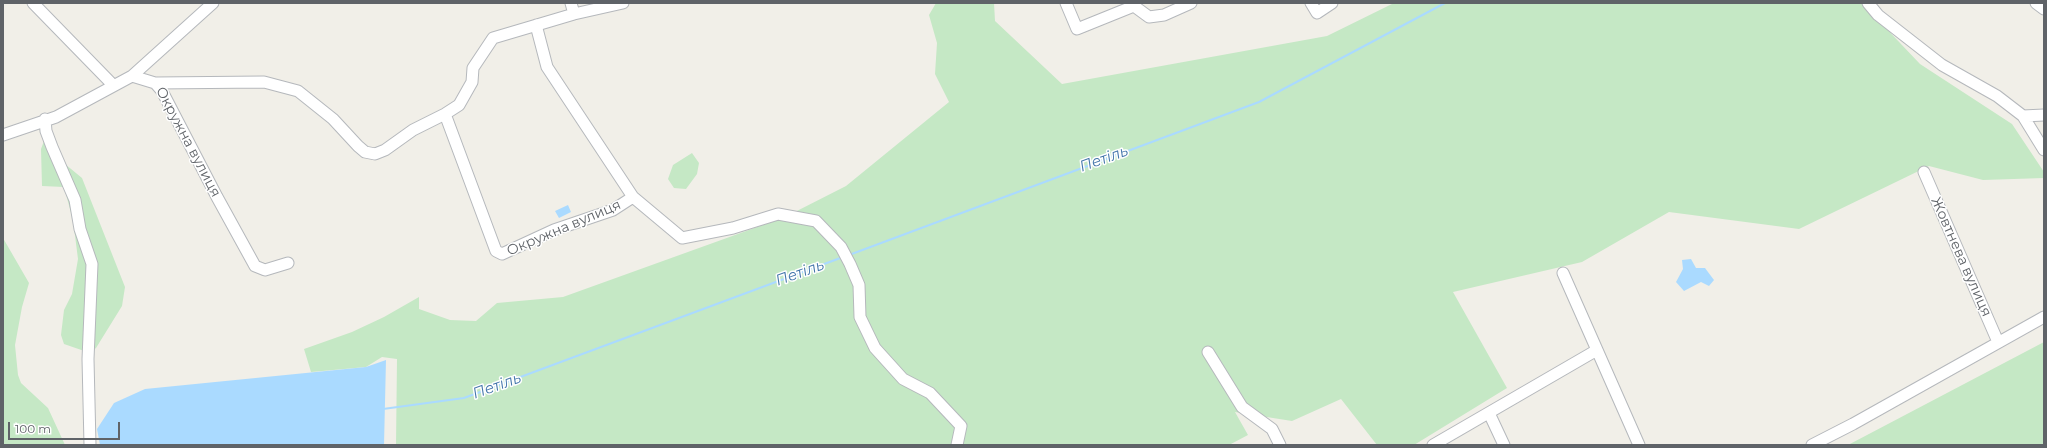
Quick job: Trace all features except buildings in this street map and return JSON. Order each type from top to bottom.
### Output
[{"type":"street","points":[[33,3],[113,85]]},
{"type":"street","points":[[3,135],[45,119],[56,117],[132,76],[213,3]]},
{"type":"street","points":[[571,3],[574,14]]},
{"type":"street","name":"Окружна вулиця","points":[[155,83],[264,82],[298,91],[333,119],[365,152],[375,154],[385,150],[413,130],[445,114],[459,105],[472,82],[473,68],[493,38],[574,14],[623,3]]},
{"type":"street","points":[[1066,3],[1076,28],[1134,4],[1149,17],[1164,15],[1191,3]]},
{"type":"street","points":[[1311,3],[1317,13],[1332,3]]},
{"type":"street","points":[[1868,3],[1878,15],[1942,65],[1997,96],[2023,116],[2044,150]]},
{"type":"street","points":[[2036,3],[2044,9]]},
{"type":"street","name":"Окружна вулиця","points":[[536,25],[547,67],[633,197],[682,238],[733,228],[778,214],[816,221],[841,247],[850,264],[859,285],[860,317],[875,348],[903,379],[930,393],[961,426],[957,445]]},
{"type":"street","points":[[132,76],[155,83]]},
{"type":"street","name":"Окружна вулиця","points":[[155,83],[162,91],[216,197],[255,266],[265,270],[288,263]]},
{"type":"street","name":"Окружна вулиця","points":[[445,114],[496,251],[502,254],[554,230],[613,210],[633,197]]},
{"type":"street","points":[[2023,116],[2044,115]]},
{"type":"street","points":[[45,119],[46,131],[75,200],[80,229],[92,264],[88,359],[90,445]]},
{"type":"street","name":"Жовтнева вулиця","points":[[1924,172],[1998,342]]},
{"type":"street","points":[[1563,273],[1639,445]]},
{"type":"street","points":[[1812,445],[1853,424],[2044,317]]},
{"type":"street","points":[[1433,445],[1597,350]]},
{"type":"street","points":[[1208,352],[1242,407],[1272,429],[1280,445]]},
{"type":"street","points":[[1489,413],[1504,445]]},
{"type":"green space","points":[[936,3],[994,3],[995,21],[1062,84],[1327,36],[1394,3],[1862,3],[1920,64],[2012,124],[2044,172],[2044,178],[1983,180],[1929,166],[1799,229],[1669,212],[1582,262],[1453,292],[1507,388],[1414,445],[1377,445],[1341,399],[1292,421],[1235,412],[1248,435],[1229,445],[396,445],[397,359],[382,357],[366,367],[311,372],[304,349],[352,332],[384,317],[419,297],[419,309],[450,320],[476,321],[497,303],[563,297],[785,217],[846,186],[949,102],[935,74],[937,43],[929,15]]},
{"type":"green space","points":[[44,141],[54,155],[82,178],[125,287],[122,306],[96,348],[90,353],[64,344],[61,335],[64,310],[72,294],[78,259],[73,220],[64,187],[42,186],[41,149]]},
{"type":"green space","points":[[692,153],[699,163],[697,174],[686,189],[674,188],[668,179],[673,165]]},
{"type":"green space","points":[[3,238],[29,283],[22,307],[15,345],[18,375],[21,383],[48,408],[65,445],[3,445]]},
{"type":"green space","points":[[2044,342],[2044,445],[1848,445]]},
{"type":"water","points":[[568,205],[571,212],[559,218],[555,211]]},
{"type":"water","points":[[1691,259],[1696,268],[1705,268],[1714,280],[1709,286],[1701,282],[1684,291],[1676,282],[1683,269],[1682,260]]},
{"type":"water","points":[[386,360],[384,445],[100,445],[97,429],[114,403],[145,389],[366,367]]},
{"type":"waterway","name":"Петіль","points":[[849,255],[1259,102],[1445,3]]},
{"type":"waterway","name":"Петіль","points":[[383,409],[464,398],[843,257]]}]
